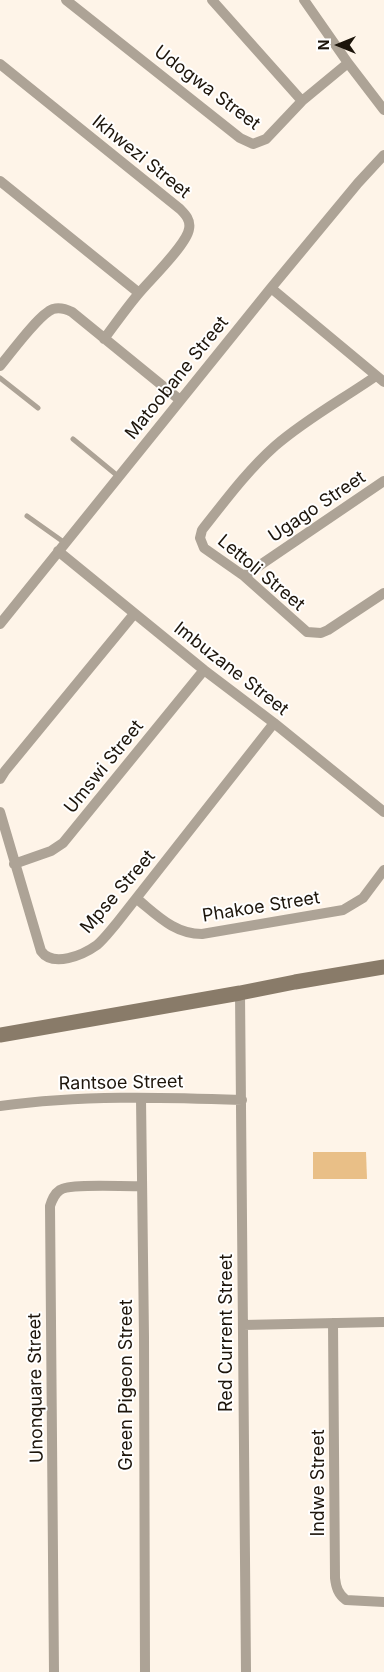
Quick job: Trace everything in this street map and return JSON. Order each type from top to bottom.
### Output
[{"type":"street","name":"Udogwa Street","points":[[66,0],[248,143],[256,144],[266,139],[302,101],[348,63]]},
{"type":"street","points":[[212,0],[302,101]]},
{"type":"street","points":[[304,0],[384,110]]},
{"type":"street","name":"Ikhwezi Street","points":[[0,64],[180,209],[186,216],[189,229],[183,242],[139,293],[104,339]]},
{"type":"street","name":"Matoobane Street","points":[[2,618],[62,547],[271,288],[358,183],[384,155]]},
{"type":"street","points":[[0,181],[139,293]]},
{"type":"street","points":[[271,288],[380,379]]},
{"type":"street","points":[[0,366],[42,315],[53,309],[60,308],[72,312],[180,400]]},
{"type":"street","name":"Lettoli Street","points":[[380,379],[274,447],[252,468],[202,530],[200,538],[204,548],[244,576],[302,629],[314,633],[320,633],[338,624],[384,593]]},
{"type":"street","name":"Ugago Street","points":[[244,576],[384,481]]},
{"type":"street","name":"Imbuzane Street","points":[[62,547],[134,614],[384,812]]},
{"type":"street","points":[[0,779],[134,614]]},
{"type":"street","name":"Umswi Street","points":[[14,864],[51,852],[63,843],[204,670]]},
{"type":"street","name":"Mpse Street","points":[[0,812],[41,952],[47,958],[62,959],[81,954],[96,945],[137,899],[274,723]]},
{"type":"street","name":"Phakoe Street","points":[[137,899],[169,925],[186,932],[202,934],[343,910],[363,898],[384,870]]},
{"type":"street","points":[[0,1035],[384,967]]},
{"type":"street","name":"Red Current Street","points":[[240,993],[246,1672]]},
{"type":"street","name":"Rantsoe Street","points":[[0,1106],[52,1100],[141,1098],[242,1100]]},
{"type":"street","name":"Green Pigeon Street","points":[[141,1098],[145,1672]]},
{"type":"street","name":"Unonquare Street","points":[[54,1672],[50,1206],[55,1195],[62,1189],[142,1186]]},
{"type":"street","points":[[243,1325],[384,1322]]},
{"type":"street","name":"Indwe Street","points":[[334,1323],[336,1586],[342,1597],[346,1600],[384,1602]]},
{"type":"lane","points":[[0,378],[38,408]]},
{"type":"lane","points":[[73,439],[119,477]]},
{"type":"lane","points":[[27,516],[62,547]]},
{"type":"shaded area","points":[[313,1152],[366,1152],[367,1179],[313,1179]]}]
